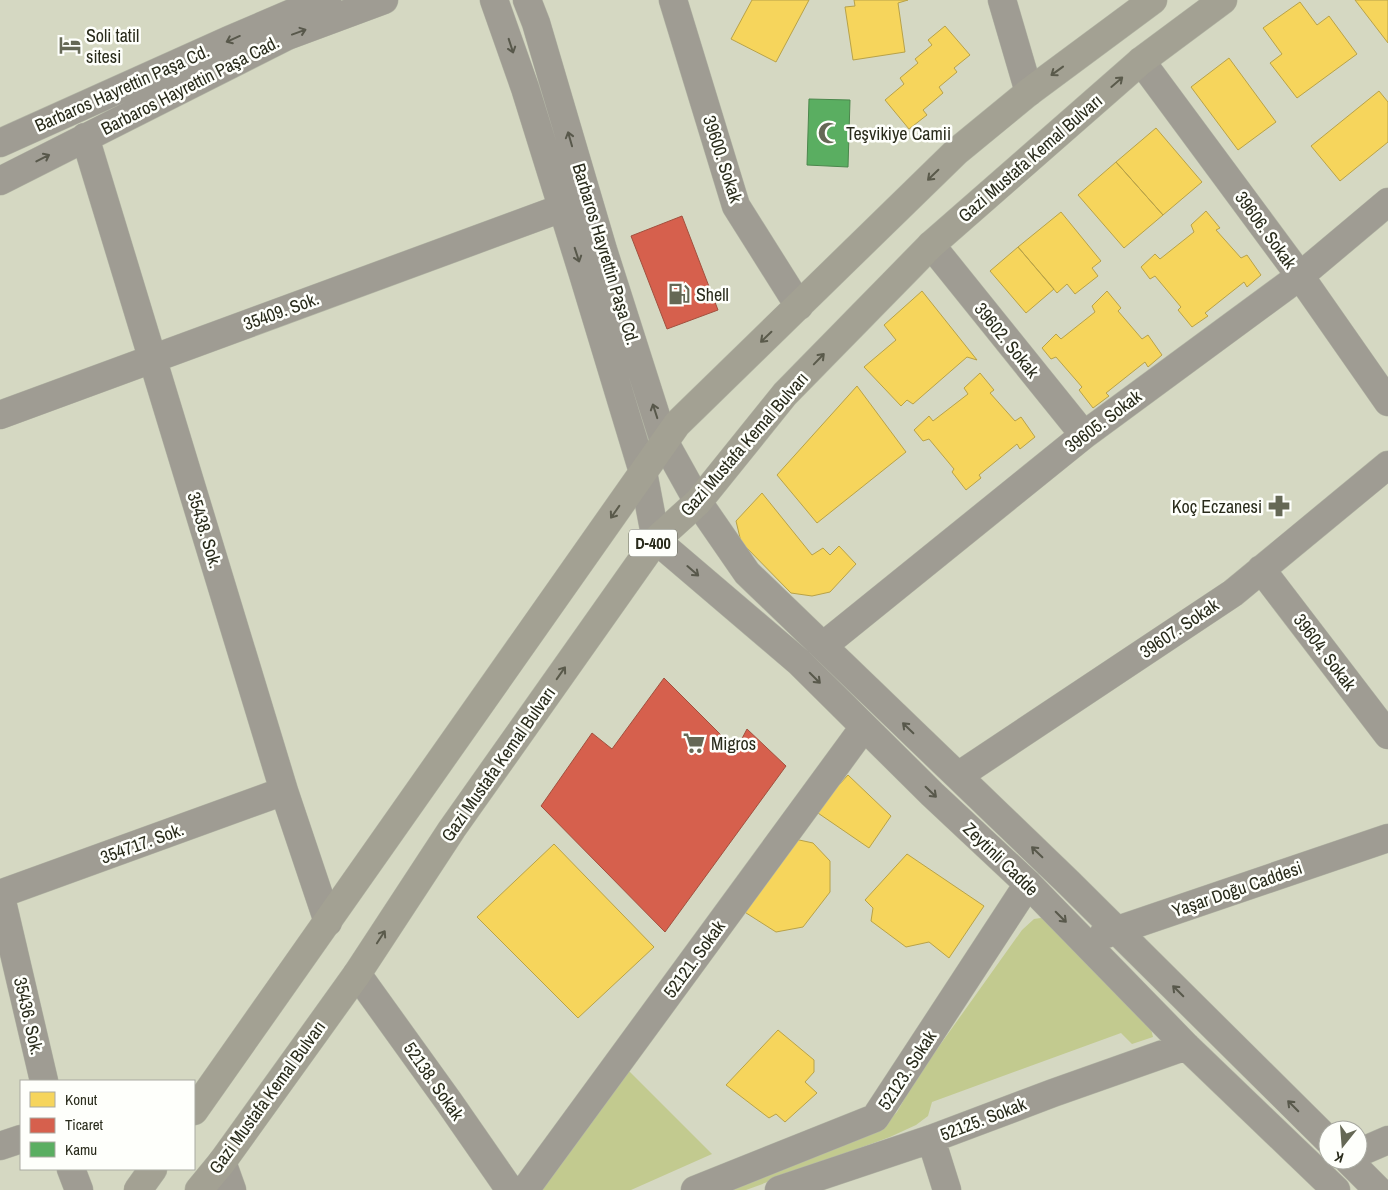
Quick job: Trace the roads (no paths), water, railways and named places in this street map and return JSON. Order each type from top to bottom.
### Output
[{"type":"highway","name":"D-400","points":[[195,1110],[677,424],[956,152],[1028,92],[1153,0]]},
{"type":"highway","name":"Gazi Mustafa Kemal Bulvarı","points":[[199,1190],[222,1162],[357,974],[452,828],[656,540],[698,502],[785,394],[931,245],[1141,61],[1223,0]]},
{"type":"highway","points":[[138,1190],[152,1170]]},
{"type":"street","name":"Barbaros Hayrettin Paşa Cd.","points":[[0,143],[229,40],[327,0]]},
{"type":"street","name":"Barbaros Hayrettin Paşa Cad.","points":[[0,181],[287,36],[384,0]]},
{"type":"street","points":[[494,0],[525,88],[643,472],[656,540]]},
{"type":"street","name":"Barbaros Hayrettin Paşa Cd.","points":[[527,0],[536,23],[603,250],[664,441],[698,502]]},
{"type":"street","name":"39600. Sokak","points":[[673,0],[736,206],[799,306]]},
{"type":"street","points":[[1002,0],[1028,92]]},
{"type":"street","name":"39606. Sokak","points":[[1141,61],[1300,276],[1388,402]]},
{"type":"street","name":"35438. Sok.","points":[[85,137],[284,791],[328,922]]},
{"type":"street","name":"39605. Sokak","points":[[823,646],[1084,435],[1300,276],[1388,202]]},
{"type":"street","name":"35409. Sok.","points":[[0,415],[562,208]]},
{"type":"street","name":"39602. Sokak","points":[[931,245],[1084,435]]},
{"type":"street","name":"39607. Sokak","points":[[958,776],[1233,593],[1388,465]]},
{"type":"street","name":"Zeytinli Cadde","points":[[698,502],[747,573],[1117,930],[1318,1130]]},
{"type":"street","name":"Zeytinli Cadde","points":[[656,540],[799,662],[1028,884],[1186,1046],[1336,1190]]},
{"type":"street","name":"39604. Sokak","points":[[1261,569],[1388,735]]},
{"type":"street","name":"52121. Sokak","points":[[525,1190],[864,727]]},
{"type":"street","name":"354717. Sok.","points":[[0,894],[284,791]]},
{"type":"street","name":"Yaşar Doğu Caddesi","points":[[1085,942],[1388,838]]},
{"type":"street","name":"52123. Sokak","points":[[695,1190],[875,1118],[1028,884]]},
{"type":"street","name":"35436. Sok.","points":[[0,894],[44,1080]]},
{"type":"street","name":"52138. Sokak","points":[[357,974],[450,1102],[510,1190]]},
{"type":"street","name":"52125. Sokak","points":[[779,1190],[931,1139],[1186,1046]]},
{"type":"street","points":[[0,1146],[20,1139]]},
{"type":"street","points":[[931,1139],[947,1190]]},
{"type":"street","points":[[1368,1149],[1388,1140]]},
{"type":"street","points":[[222,1162],[232,1190]]},
{"type":"street","points":[[71,1170],[79,1190]]},
{"type":"street","points":[[1358,1170],[1378,1190]]},
{"type":"place","name":"Soli tatil sitesi","points":[[70,45]]},
{"type":"place","name":"Teşvikiye Camii","points":[[829,133]]},
{"type":"place","name":"Shell","points":[[679,294]]},
{"type":"place","name":"Koç Eczanesi","points":[[1279,506]]},
{"type":"place","name":"Migros","points":[[694,743]]}]
